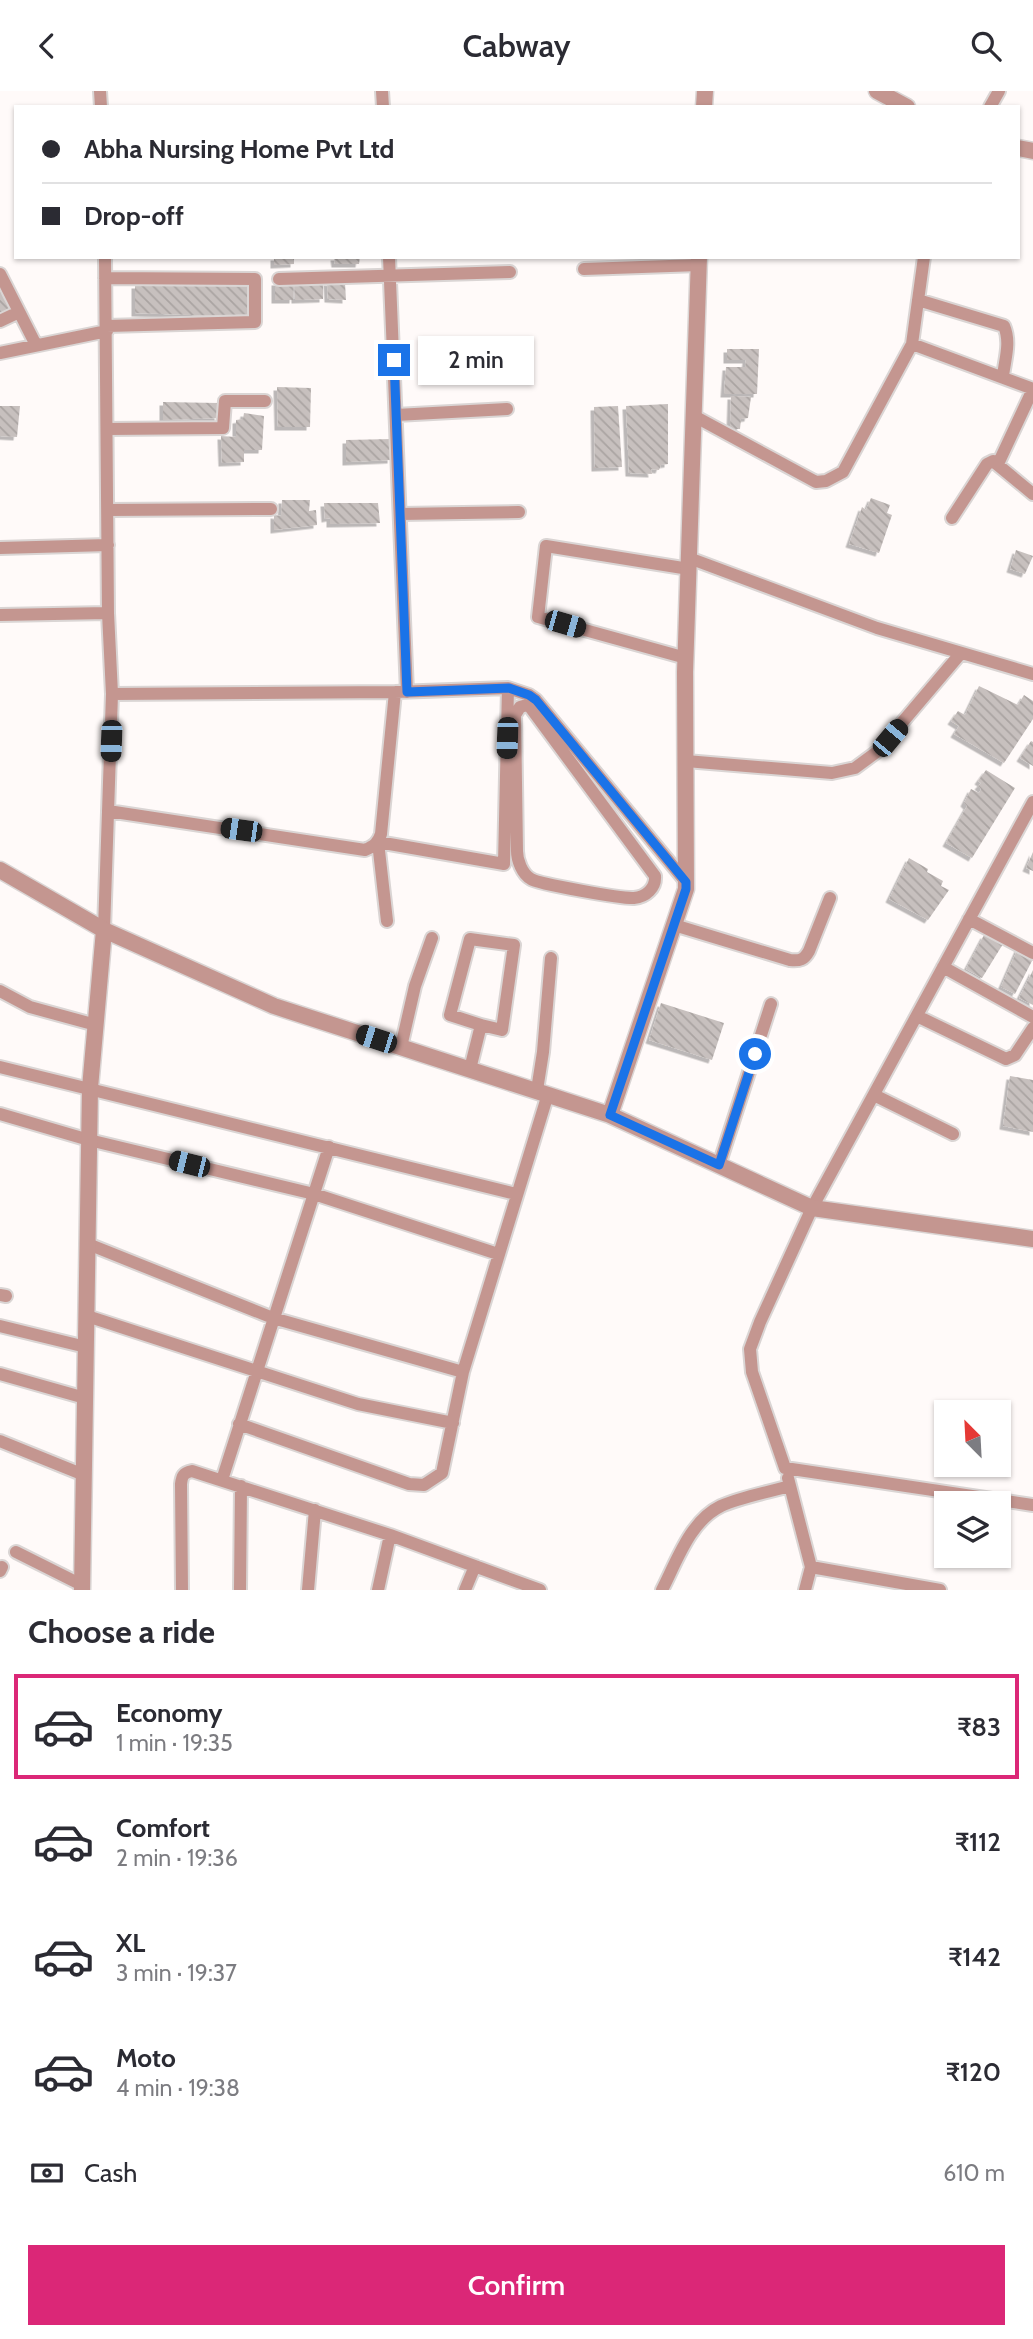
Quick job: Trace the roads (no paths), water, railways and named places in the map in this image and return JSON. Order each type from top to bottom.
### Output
[{"type":"street","points":[[877,91],[903,105]]},
{"type":"street","points":[[16,1552],[82,1587],[90,1088],[104,930],[112,695],[108,613],[105,259]]},
{"type":"street","points":[[387,921],[378,842],[401,692],[400,514],[389,259]]},
{"type":"street","points":[[694,416],[816,482],[826,481],[843,472],[912,344],[924,259]]},
{"type":"street","points":[[584,269],[699,261],[686,658],[686,889],[610,1115]]},
{"type":"street","points":[[279,279],[510,272]]},
{"type":"street","points":[[0,274],[36,345]]},
{"type":"street","points":[[0,353],[107,328],[255,322],[255,279],[106,278]]},
{"type":"street","points":[[918,300],[1004,326],[1008,335],[1008,346],[1003,376]]},
{"type":"street","points":[[0,321],[19,312]]},
{"type":"street","points":[[912,344],[1033,389],[998,464]]},
{"type":"street","points":[[107,429],[223,428],[225,401],[265,401]]},
{"type":"street","points":[[396,415],[507,409]]},
{"type":"street","points":[[952,518],[987,464],[993,461],[1033,494]]},
{"type":"street","points":[[108,510],[271,509]]},
{"type":"street","points":[[400,514],[519,512]]},
{"type":"street","points":[[0,548],[108,545]]},
{"type":"street","points":[[686,658],[538,617],[546,546],[689,563],[877,628],[1033,674]]},
{"type":"street","points":[[0,615],[108,613]]},
{"type":"street","points":[[686,761],[832,772],[855,768],[878,751],[961,653]]},
{"type":"street","points":[[108,811],[365,849],[378,842],[504,865],[509,688]]},
{"type":"street","points":[[112,695],[509,688],[536,700],[686,882]]},
{"type":"street","points":[[520,707],[530,707],[591,789],[655,876],[651,890],[636,898],[544,884],[529,879],[517,859],[515,715],[520,707]]},
{"type":"street","points":[[591,789],[603,782]]},
{"type":"street","points":[[805,1590],[811,1567],[785,1468],[752,1372],[750,1349],[812,1208],[1033,802]]},
{"type":"street","points":[[0,870],[104,930],[274,1006],[610,1115],[812,1208],[1033,1239]]},
{"type":"street","points":[[674,925],[798,961],[805,958],[809,951],[830,898]]},
{"type":"street","points":[[969,919],[1033,953]]},
{"type":"street","points":[[401,1047],[415,986],[432,938]]},
{"type":"street","points":[[470,939],[514,945],[502,1030],[481,1025],[450,1016],[470,939]]},
{"type":"street","points":[[239,1424],[409,1485],[424,1485],[442,1473],[463,1372],[516,1194],[542,1092],[551,958]]},
{"type":"street","points":[[943,967],[1033,1017]]},
{"type":"street","points":[[0,991],[30,1007],[96,1025]]},
{"type":"street","points":[[719,1165],[771,1005]]},
{"type":"street","points":[[917,1016],[1006,1059],[1015,1055],[1033,1028]]},
{"type":"street","points":[[470,1069],[481,1025]]},
{"type":"street","points":[[0,1067],[516,1194]]},
{"type":"street","points":[[874,1095],[953,1135]]},
{"type":"street","points":[[0,1114],[89,1140],[314,1194],[498,1254]]},
{"type":"street","points":[[222,1480],[329,1147]]},
{"type":"street","points":[[88,1244],[273,1318],[463,1372]]},
{"type":"street","points":[[87,1316],[358,1404],[453,1423]]},
{"type":"street","points":[[0,1326],[86,1347]]},
{"type":"street","points":[[0,1374],[85,1398]]},
{"type":"street","points":[[0,1441],[84,1475]]},
{"type":"street","points":[[785,1468],[1033,1505]]},
{"type":"street","points":[[182,1590],[182,1476],[192,1471],[390,1535],[540,1590]]},
{"type":"street","points":[[240,1590],[241,1486]]},
{"type":"street","points":[[662,1590],[690,1535],[720,1506],[790,1486]]},
{"type":"street","points":[[308,1590],[315,1510]]},
{"type":"street","points":[[378,1590],[390,1535]]},
{"type":"street","points":[[465,1590],[475,1566]]},
{"type":"street","points":[[811,1567],[940,1590]]}]
